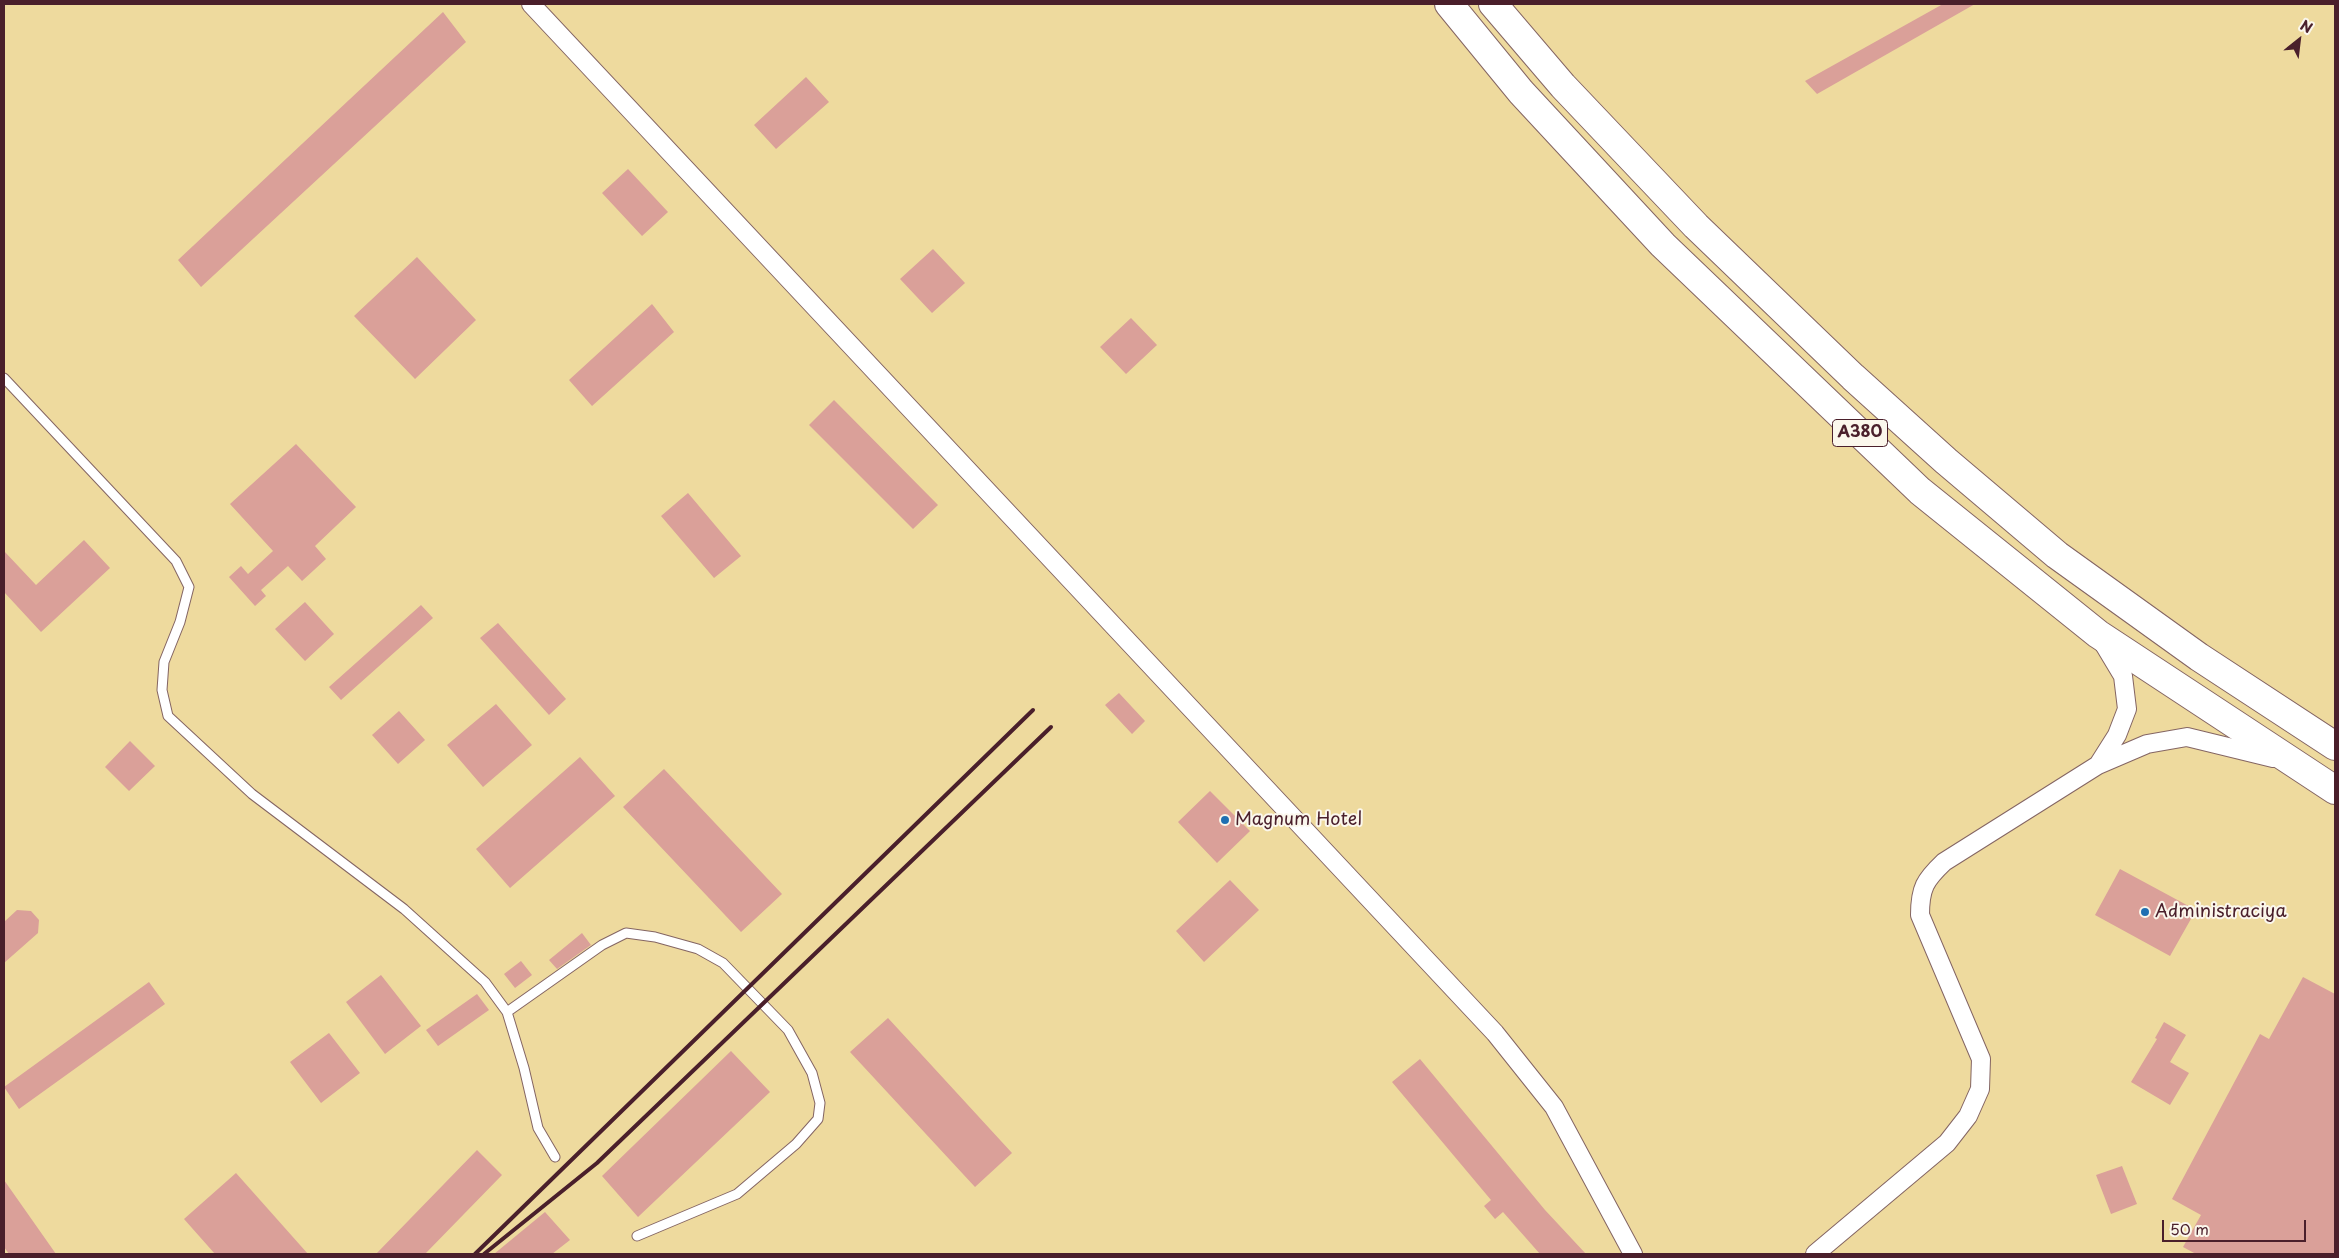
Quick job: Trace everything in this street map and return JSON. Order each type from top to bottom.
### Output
[{"type":"highway","name":"A380","points":[[1449,4],[1521,92],[1663,245],[1920,491],[2098,634],[2335,790]]},
{"type":"highway","name":"A380","points":[[1493,4],[1563,86],[1696,226],[1853,377],[1997,504],[2057,555],[2199,657],[2335,746]]},
{"type":"highway","points":[[1973,533],[1997,504]]},
{"type":"street","points":[[531,4],[1494,1033],[1554,1107],[1633,1254]]},
{"type":"street","points":[[2098,634],[2123,676],[2127,709],[2117,736],[2098,765]]},
{"type":"street","points":[[1815,1254],[1947,1143],[1968,1116],[1980,1089],[1981,1059],[1920,915],[1920,894],[1928,877],[1944,862],[2098,765],[2147,744],[2187,737],[2247,750],[2297,765]]},
{"type":"lane","points":[[4,378],[176,561],[189,587],[180,622],[164,662],[162,690],[168,716],[252,794],[404,910],[485,982],[507,1012],[524,1068],[538,1128],[555,1157]]},
{"type":"lane","points":[[507,1012],[602,945],[626,933],[698,949],[723,963],[788,1030],[812,1073],[820,1103],[818,1119],[796,1144],[737,1194],[637,1236]]},
{"type":"sand","points":[[4,4],[2335,4],[2335,1254],[4,1254]]},
{"type":"building","points":[[1943,4],[1975,4],[1817,94],[1805,81]]},
{"type":"building","points":[[443,12],[466,42],[201,287],[178,260]]},
{"type":"building","points":[[806,77],[829,102],[776,149],[754,125]]},
{"type":"building","points":[[628,169],[668,212],[642,236],[602,193]]},
{"type":"building","points":[[933,249],[965,283],[932,313],[900,279]]},
{"type":"building","points":[[417,257],[476,320],[415,379],[354,316]]},
{"type":"building","points":[[652,304],[674,332],[592,406],[569,380]]},
{"type":"building","points":[[1131,318],[1157,345],[1126,374],[1100,347]]},
{"type":"building","points":[[834,400],[938,505],[913,529],[809,425]]},
{"type":"building","points":[[296,444],[356,507],[315,546],[326,559],[302,581],[288,566],[261,590],[266,596],[255,606],[229,577],[241,566],[248,574],[273,551],[230,504]]},
{"type":"building","points":[[688,493],[741,556],[714,578],[661,516]]},
{"type":"building","points":[[84,540],[110,568],[41,632],[4,592],[4,551],[36,585]]},
{"type":"building","points":[[305,602],[334,634],[305,661],[275,629]]},
{"type":"building","points":[[421,605],[433,618],[341,700],[329,687]]},
{"type":"building","points":[[498,623],[566,699],[549,715],[480,638]]},
{"type":"building","points":[[1119,693],[1145,721],[1132,734],[1105,705]]},
{"type":"building","points":[[496,704],[532,745],[483,787],[447,745]]},
{"type":"building","points":[[399,711],[425,740],[398,764],[372,735]]},
{"type":"building","points":[[130,741],[155,766],[129,791],[105,767]]},
{"type":"building","points":[[580,757],[615,796],[510,888],[476,849]]},
{"type":"building","points":[[664,769],[782,894],[741,932],[623,807]]},
{"type":"building","points":[[1210,791],[1250,831],[1217,863],[1178,822]]},
{"type":"building","name":"Administraciya","points":[[2120,869],[2196,910],[2170,956],[2095,915]]},
{"type":"building","points":[[1230,880],[1259,910],[1204,962],[1176,931]]},
{"type":"building","points":[[17,910],[31,911],[39,920],[38,933],[4,963],[4,922]]},
{"type":"building","points":[[582,933],[591,945],[557,969],[549,960]]},
{"type":"building","points":[[521,961],[532,975],[515,988],[504,974]]},
{"type":"building","points":[[381,975],[421,1026],[385,1054],[346,1002]]},
{"type":"building","points":[[2303,977],[2335,994],[2335,1254],[2196,1254],[2183,1247],[2201,1215],[2172,1199],[2260,1034],[2269,1039]]},
{"type":"building","points":[[149,982],[165,1004],[19,1109],[4,1087]]},
{"type":"building","points":[[477,994],[489,1010],[438,1046],[426,1030]]},
{"type":"building","points":[[888,1018],[1012,1153],[975,1187],[850,1052]]},
{"type":"building","points":[[2164,1022],[2186,1035],[2170,1062],[2189,1073],[2170,1105],[2131,1082],[2157,1039],[2155,1038]]},
{"type":"building","points":[[329,1033],[360,1073],[321,1103],[290,1062]]},
{"type":"building","points":[[731,1051],[770,1092],[638,1217],[602,1176]]},
{"type":"building","points":[[1420,1059],[1545,1210],[1586,1254],[1540,1254],[1503,1212],[1495,1219],[1484,1206],[1491,1200],[1392,1082]]},
{"type":"building","points":[[477,1150],[502,1175],[425,1254],[376,1254]]},
{"type":"building","points":[[2122,1166],[2137,1204],[2111,1214],[2096,1175]]},
{"type":"building","points":[[236,1173],[308,1254],[215,1254],[184,1219]]},
{"type":"building","points":[[4,1180],[56,1254],[9,1254],[4,1247]]},
{"type":"building","points":[[545,1212],[570,1240],[552,1254],[494,1254]]},
{"type":"railway","points":[[475,1254],[1033,710]]},
{"type":"railway","points":[[484,1254],[597,1163],[1051,727]]},
{"type":"place","name":"Magnum Hotel","points":[[1225,820]]},
{"type":"place","name":"Administraciya","points":[[2145,912]]}]
